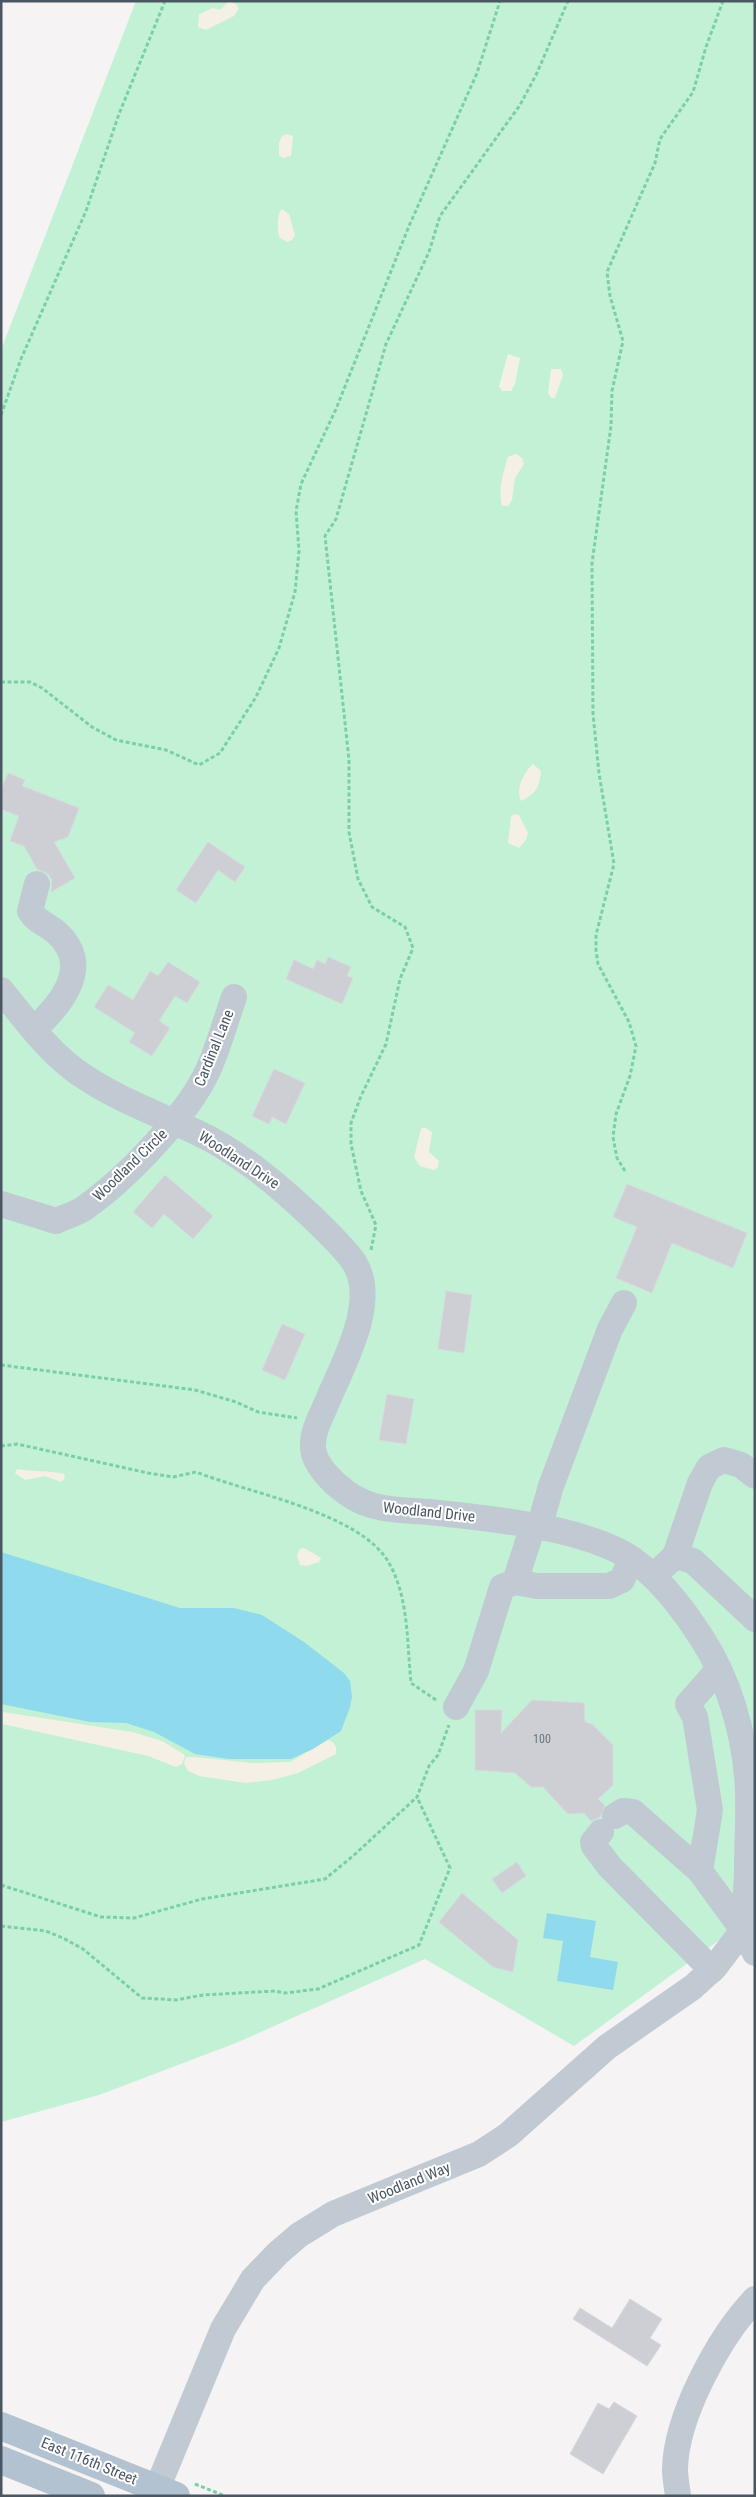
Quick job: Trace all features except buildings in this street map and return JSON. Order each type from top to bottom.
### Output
[{"type":"main road","name":"East 116th Street","points":[[1,2426],[162,2493]]},
{"type":"main road","points":[[1,2460],[91,2496]]},
{"type":"street","points":[[34,1029],[47,1017],[68,988],[75,963],[73,955],[64,940],[49,926],[33,917],[30,912],[37,884]]},
{"type":"street","name":"Woodland Drive","points":[[1,990],[34,1029],[76,1072],[134,1106],[198,1133],[234,1154],[280,1187],[318,1223],[356,1264],[360,1279],[363,1307],[355,1334],[315,1429],[313,1449],[315,1458],[327,1475],[340,1487],[363,1503],[388,1510],[483,1518],[536,1527],[587,1539],[631,1559],[654,1577],[704,1642],[746,1717],[749,1942]]},
{"type":"street","name":"Cardinal Lane","points":[[174,1122],[196,1093],[209,1069],[234,996]]},
{"type":"street","name":"Woodland Circle","points":[[1,1204],[56,1221],[82,1210],[110,1187],[174,1122]]},
{"type":"street","points":[[515,1582],[610,1329],[624,1303]]},
{"type":"street","points":[[654,1577],[675,1556],[700,1482],[709,1467],[724,1460],[741,1465],[755,1476]]},
{"type":"street","points":[[675,1556],[693,1561],[755,1619]]},
{"type":"street","points":[[456,1707],[476,1671],[502,1586],[515,1582],[537,1586],[609,1586],[622,1580],[631,1559]]},
{"type":"street","points":[[700,1871],[710,1810],[695,1717],[688,1704],[718,1670]]},
{"type":"street","points":[[712,1970],[599,1853],[593,1842],[608,1824],[623,1811],[633,1812],[700,1871],[749,1942]]},
{"type":"street","name":"Woodland Way","points":[[162,2493],[223,2329],[253,2279],[278,2253],[299,2235],[334,2214],[479,2154],[508,2135],[607,2047],[693,1987],[749,1942]]},
{"type":"street","points":[[678,2496],[675,2468],[683,2427],[695,2391],[719,2346],[755,2299]]},
{"type":"path","points":[[1,415],[21,359],[82,219],[119,114],[165,1]]},
{"type":"path","points":[[1,682],[30,682],[42,688],[92,728],[116,740],[166,750],[199,765],[220,753],[256,697],[278,648],[296,592],[299,551],[296,511],[301,484],[336,409],[405,234],[476,72],[500,1]]},
{"type":"path","points":[[360,1279],[374,1242],[376,1224],[361,1191],[351,1144],[351,1123],[361,1096],[386,1044],[400,979],[413,948],[405,927],[372,907],[358,879],[349,832],[349,760],[325,536],[336,519],[386,344],[429,252],[440,216],[520,105],[537,73],[568,1]]},
{"type":"path","points":[[624,1171],[617,1158],[613,1136],[616,1114],[630,1076],[636,1046],[629,1022],[598,964],[596,950],[596,935],[614,864],[599,772],[593,714],[592,563],[611,426],[612,391],[623,341],[610,296],[607,272],[655,163],[660,139],[693,92],[706,47],[723,1]]},
{"type":"path","points":[[1,1365],[195,1390],[236,1402],[271,1416],[319,1419]]},
{"type":"path","points":[[1,1446],[18,1444],[108,1466],[165,1476],[173,1477],[196,1472],[347,1525],[370,1539],[390,1563],[400,1593],[407,1629],[411,1683],[430,1698],[456,1707],[438,1755],[429,1766],[417,1797],[325,1879],[202,1899],[134,1918],[101,1917],[1,1885]]},
{"type":"path","points":[[1,1926],[46,1931],[63,1938],[83,1949],[142,1998],[176,2000],[204,1995],[275,1991],[285,1993],[318,1989],[419,1945],[450,1868],[417,1797]]},
{"type":"green space","points":[[136,1],[755,1],[755,1914],[574,2046],[425,1959],[236,2043],[99,2095],[1,2122],[1,350]]},
{"type":"sand","points":[[229,1],[236,4],[239,9],[234,16],[206,30],[198,27],[199,14],[213,8],[220,10]]},
{"type":"sand","points":[[287,134],[293,136],[291,156],[283,158],[279,155],[279,143],[282,136]]},
{"type":"sand","points":[[282,209],[289,214],[295,235],[292,240],[287,242],[279,237],[278,218]]},
{"type":"sand","points":[[508,354],[520,358],[515,384],[511,391],[502,391],[499,386]]},
{"type":"sand","points":[[551,369],[561,369],[563,375],[555,398],[551,398],[548,393]]},
{"type":"sand","points":[[516,454],[522,458],[524,464],[515,478],[512,500],[508,506],[502,506],[501,488],[504,469],[508,457]]},
{"type":"sand","points":[[533,764],[541,771],[539,782],[536,790],[521,801],[519,791],[521,781],[526,771]]},
{"type":"sand","points":[[514,814],[519,815],[528,833],[526,840],[519,848],[508,843],[511,817]]},
{"type":"sand","points":[[424,1127],[432,1132],[429,1152],[439,1161],[438,1167],[434,1170],[420,1166],[414,1157],[421,1129]]},
{"type":"sand","points":[[17,1469],[64,1474],[65,1478],[61,1482],[45,1476],[25,1480],[15,1473]]},
{"type":"sand","points":[[304,1548],[321,1558],[319,1562],[307,1566],[300,1565],[297,1555],[300,1549]]},
{"type":"sand","points":[[3,1712],[132,1732],[162,1741],[185,1755],[182,1764],[176,1767],[148,1756],[3,1724]]},
{"type":"sand","points":[[328,1740],[335,1745],[336,1754],[298,1773],[272,1780],[246,1783],[199,1776],[188,1771],[184,1763],[186,1757],[252,1763],[290,1762]]},
{"type":"water","points":[[1,1552],[180,1608],[234,1608],[262,1615],[304,1642],[344,1673],[350,1681],[352,1697],[341,1731],[313,1749],[291,1759],[229,1759],[195,1754],[154,1732],[126,1723],[90,1722],[1,1704]]},
{"type":"water","points":[[547,1913],[596,1921],[590,1957],[618,1962],[613,1990],[557,1981],[563,1941],[543,1938]]}]
